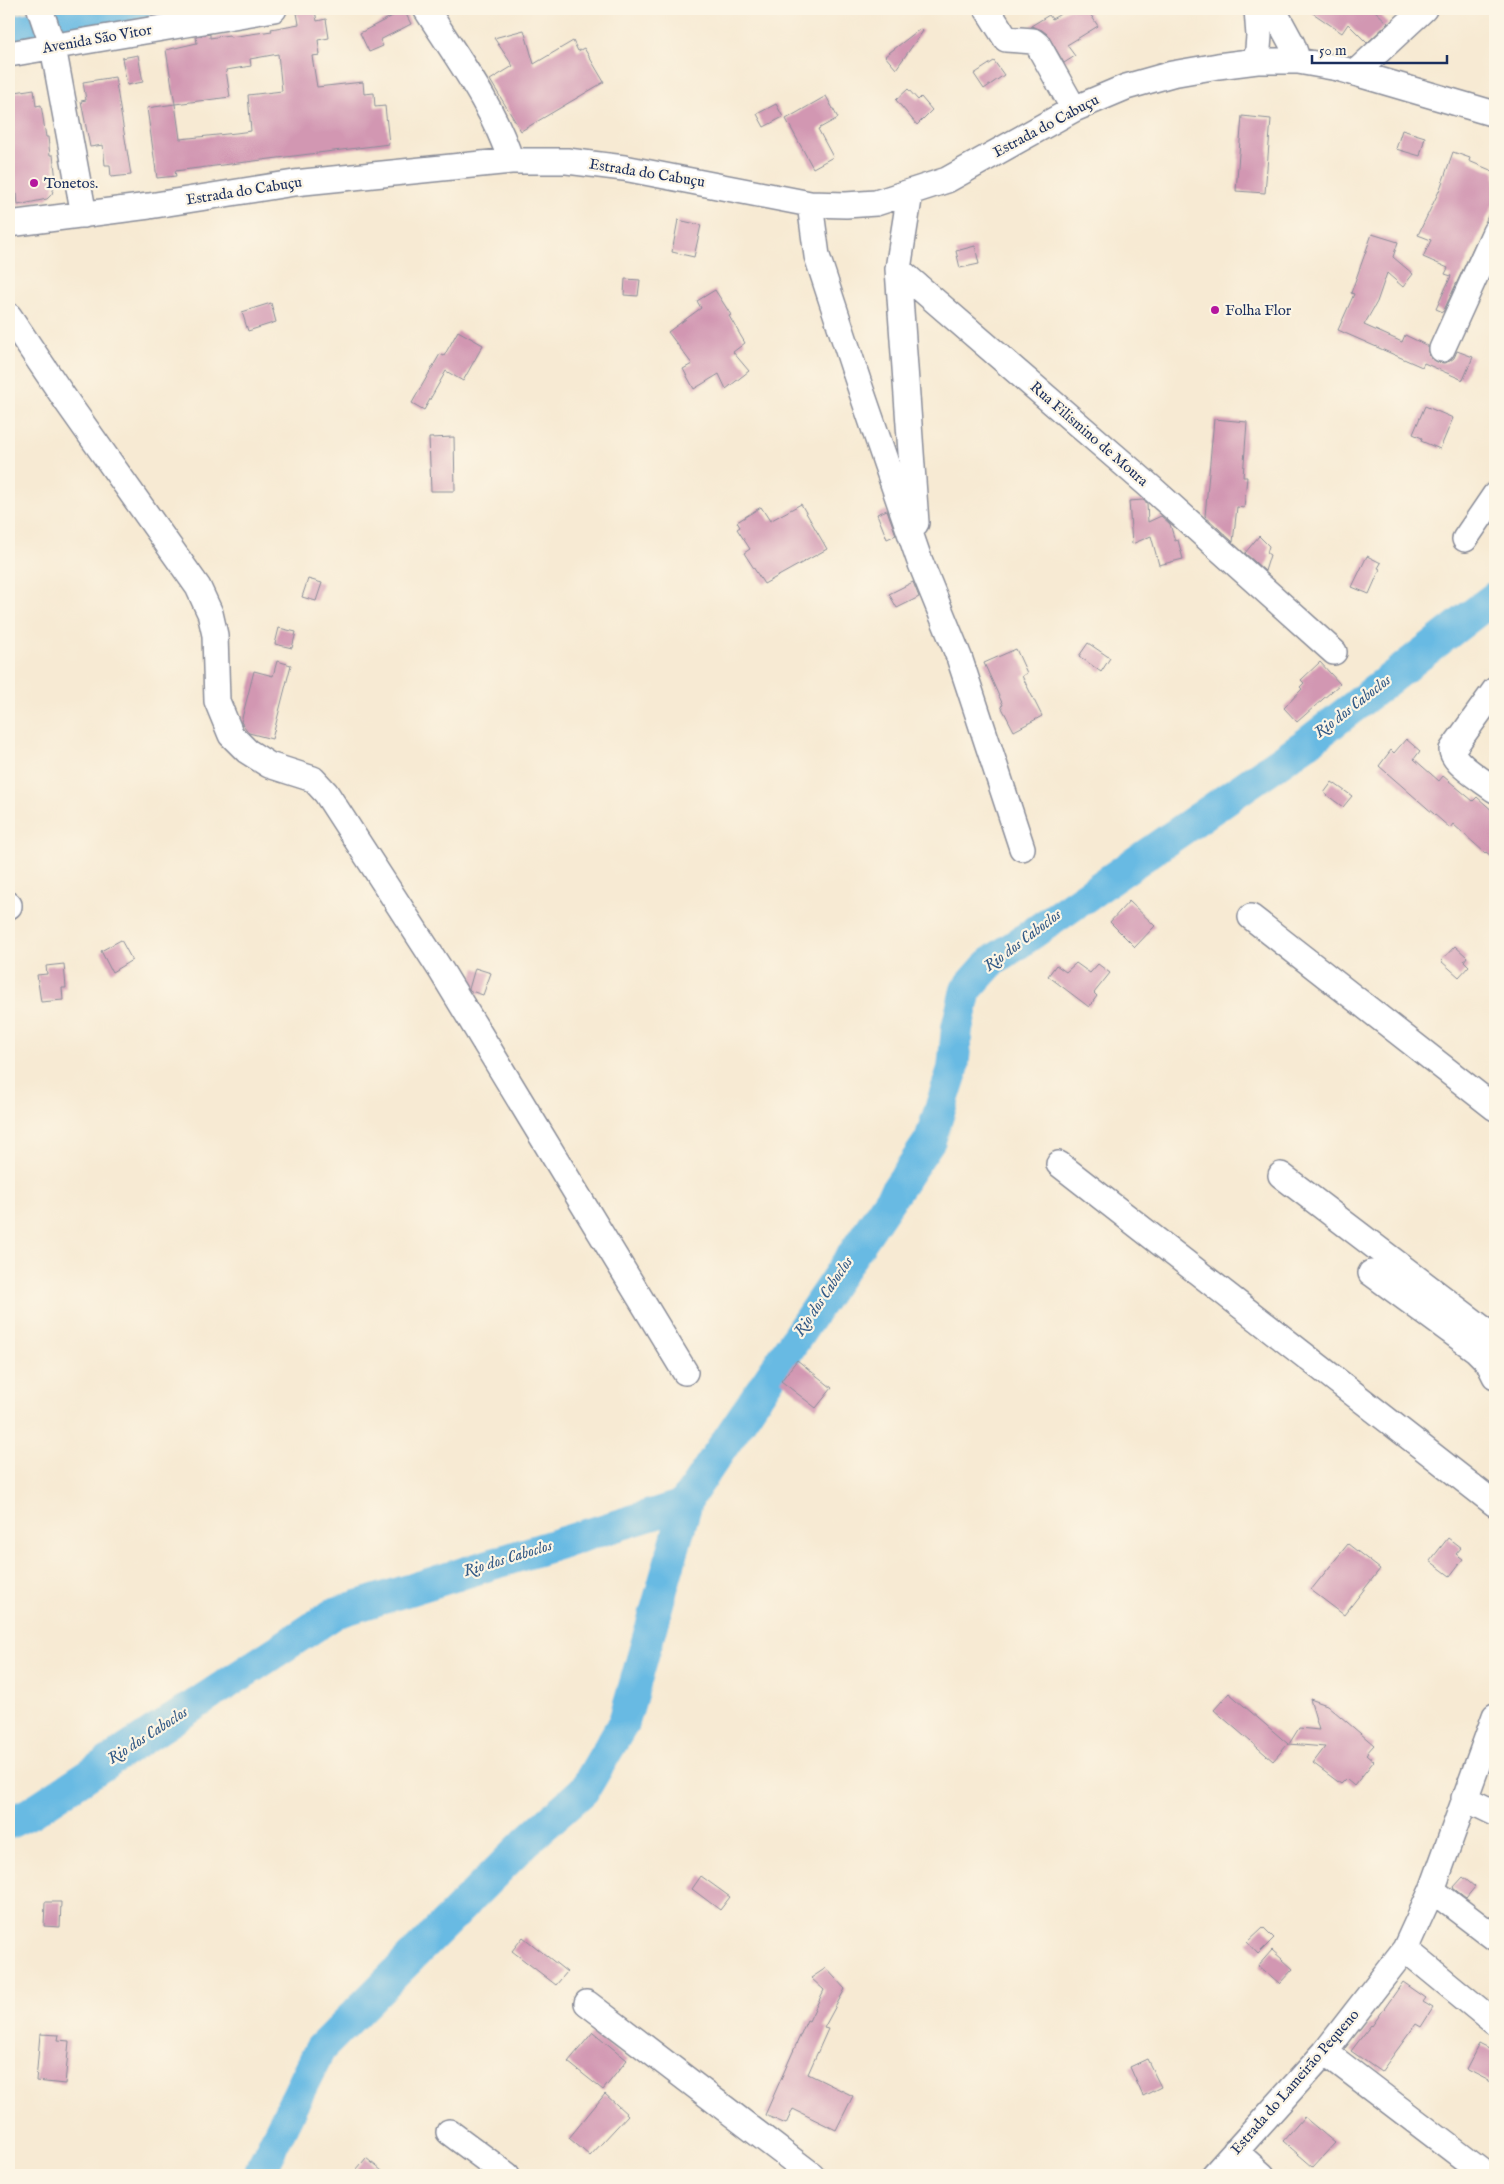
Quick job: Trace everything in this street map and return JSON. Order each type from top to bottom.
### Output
[{"type":"street","points":[[40,9],[52,42],[84,215]]},
{"type":"street","name":"Avenida São Vitor","points":[[9,54],[52,42],[274,9]]},
{"type":"street","points":[[426,9],[488,107],[503,136],[510,161]]},
{"type":"street","points":[[987,9],[1006,39],[1033,41],[1038,44],[1074,109]]},
{"type":"street","points":[[1257,9],[1259,36],[1257,61]]},
{"type":"street","points":[[1273,9],[1292,44],[1298,61]]},
{"type":"street","points":[[1356,72],[1424,9]]},
{"type":"street","name":"Estrada do Cabuçu","points":[[9,224],[84,215],[294,183],[510,161],[567,161],[624,168],[810,204],[846,205],[876,203],[947,180],[1074,109],[1126,86],[1218,66],[1257,61],[1298,61],[1356,72],[1495,114]]},
{"type":"street","points":[[910,193],[898,269],[919,559]]},
{"type":"street","points":[[810,204],[817,256],[919,559],[959,657],[1022,848]]},
{"type":"street","points":[[1442,349],[1495,232]]},
{"type":"street","name":"Rua Filismino de Moura","points":[[898,269],[1147,484],[1334,652]]},
{"type":"street","points":[[9,316],[67,402],[198,587],[210,613],[215,635],[217,701],[232,735],[247,751],[270,765],[313,779],[326,792],[442,972],[685,1372]]},
{"type":"street","points":[[1465,539],[1495,495]]},
{"type":"street","points":[[1495,690],[1454,745],[1452,755],[1495,790]]},
{"type":"street","points":[[1251,917],[1495,1108]]},
{"type":"street","points":[[1059,1164],[1495,1504]]},
{"type":"street","points":[[1281,1175],[1495,1338]]},
{"type":"street","points":[[1371,1273],[1476,1350],[1488,1362],[1495,1376]]},
{"type":"street","name":"Estrada do Lameirão Pequeno","points":[[1214,2175],[1325,2052],[1405,1949],[1432,1890],[1464,1798],[1487,1768],[1495,1716]]},
{"type":"street","points":[[1464,1798],[1495,1813]]},
{"type":"street","points":[[1432,1890],[1495,1938]]},
{"type":"street","points":[[1405,1949],[1495,2023]]},
{"type":"street","points":[[587,2003],[812,2175]]},
{"type":"street","points":[[1325,2052],[1486,2175]]},
{"type":"street","points":[[449,2132],[506,2175]]},
{"type":"street","points":[[1235,2151],[1262,2175]]},
{"type":"building","points":[[1069,9],[1087,9],[1098,26],[1067,45],[1075,56],[1064,63],[1047,34],[1031,26],[1049,15],[1052,19]]},
{"type":"building","points":[[1307,9],[1373,9],[1388,23],[1367,43],[1348,24],[1342,33]]},
{"type":"building","points":[[404,10],[411,24],[380,40],[383,46],[369,52],[360,33]]},
{"type":"building","points":[[315,11],[317,21],[326,19],[329,38],[318,40],[320,55],[312,56],[317,87],[363,82],[364,94],[374,93],[375,107],[385,106],[389,144],[175,171],[176,176],[157,178],[147,108],[175,104],[166,50],[197,43],[196,37],[210,34],[210,38],[229,35],[230,37],[272,31],[271,29],[299,24],[297,13]],"holes":[[[278,54],[282,91],[248,95],[251,131],[180,139],[175,104],[230,97],[226,70],[251,66],[250,59]]]},
{"type":"building","points":[[920,29],[923,31],[896,69],[885,56]]},
{"type":"building","points":[[524,30],[534,64],[573,41],[578,51],[584,48],[604,82],[521,131],[490,80],[513,66],[494,38]]},
{"type":"building","points":[[138,55],[143,82],[127,85],[122,58]]},
{"type":"building","points":[[994,61],[1004,75],[984,89],[974,74]]},
{"type":"building","points":[[115,77],[131,175],[111,177],[110,165],[105,165],[103,145],[90,147],[81,101],[86,100],[83,82]]},
{"type":"building","points":[[34,89],[36,106],[41,105],[50,155],[53,155],[56,180],[52,194],[47,199],[18,205],[17,194],[9,195],[9,93]]},
{"type":"building","points":[[908,89],[918,100],[921,97],[932,110],[917,125],[896,100]]},
{"type":"building","points":[[826,96],[838,118],[818,129],[833,157],[813,168],[786,119]]},
{"type":"building","points":[[776,104],[783,117],[764,127],[757,114]]},
{"type":"building","points":[[1242,116],[1271,119],[1265,193],[1236,191]]},
{"type":"building","points":[[1402,130],[1425,137],[1420,156],[1396,149]]},
{"type":"building","points":[[1453,152],[1470,158],[1469,161],[1495,172],[1495,201],[1443,312],[1436,309],[1451,276],[1445,274],[1448,268],[1423,257],[1431,240],[1418,235],[1440,189]]},
{"type":"building","points":[[678,220],[701,225],[694,257],[672,252]]},
{"type":"building","points":[[1372,234],[1398,242],[1393,257],[1413,274],[1403,287],[1387,273],[1377,302],[1364,325],[1402,342],[1405,335],[1428,346],[1430,357],[1437,362],[1444,363],[1450,361],[1454,358],[1457,351],[1473,357],[1463,380],[1424,363],[1422,367],[1338,330],[1354,294],[1351,293]]},
{"type":"building","points":[[975,246],[979,264],[960,268],[956,251]]},
{"type":"building","points":[[625,279],[640,280],[638,296],[624,295]]},
{"type":"building","points":[[715,290],[731,315],[729,316],[745,343],[733,352],[749,371],[726,389],[719,374],[694,389],[683,369],[692,364],[668,332],[701,308],[697,301]]},
{"type":"building","points":[[271,303],[276,322],[248,331],[242,312]]},
{"type":"building","points":[[458,331],[483,345],[463,381],[446,371],[424,410],[412,403],[440,354],[444,356]]},
{"type":"building","points":[[1425,406],[1453,418],[1440,449],[1421,441],[1422,438],[1413,434]]},
{"type":"building","points":[[1214,419],[1247,422],[1243,477],[1247,477],[1244,508],[1237,507],[1233,542],[1205,516]]},
{"type":"building","points":[[454,437],[455,491],[431,491],[429,438]]},
{"type":"building","points":[[1143,500],[1147,503],[1148,522],[1161,516],[1170,524],[1175,541],[1178,540],[1183,559],[1159,565],[1151,536],[1132,544],[1129,501]]},
{"type":"building","points":[[801,504],[827,549],[764,584],[744,553],[750,549],[737,529],[740,527],[737,522],[761,507],[770,521]]},
{"type":"building","points":[[887,510],[896,535],[887,539],[877,514]]},
{"type":"building","points":[[1259,536],[1269,546],[1267,553],[1270,555],[1265,571],[1245,553]]},
{"type":"building","points":[[1367,556],[1381,563],[1369,594],[1352,587]]},
{"type":"building","points":[[308,579],[322,583],[316,601],[302,597]]},
{"type":"building","points":[[913,582],[919,597],[897,608],[889,594]]},
{"type":"building","points":[[279,628],[296,632],[292,648],[275,644]]},
{"type":"building","points":[[1088,643],[1110,658],[1101,672],[1079,656]]},
{"type":"building","points":[[1016,649],[1027,673],[1022,676],[1042,716],[1014,731],[1001,706],[1003,705],[984,663]]},
{"type":"building","points":[[277,661],[291,665],[272,739],[249,733],[241,722],[254,671],[273,676]]},
{"type":"building","points":[[1320,662],[1340,684],[1297,722],[1284,708],[1302,689],[1300,687],[1304,683],[1301,680]]},
{"type":"building","points":[[1406,739],[1420,751],[1414,759],[1439,781],[1443,776],[1473,801],[1477,797],[1495,813],[1495,859],[1485,853],[1453,824],[1450,828],[1379,766],[1391,750],[1394,753]]},
{"type":"building","points":[[1332,782],[1352,796],[1343,807],[1324,793]]},
{"type":"building","points":[[1129,901],[1155,926],[1135,947],[1110,922]]},
{"type":"building","points":[[121,940],[132,960],[112,972],[101,951]]},
{"type":"building","points":[[1455,946],[1467,957],[1464,961],[1469,966],[1459,977],[1441,961]]},
{"type":"building","points":[[1076,963],[1090,973],[1098,964],[1110,973],[1094,993],[1097,996],[1089,1007],[1048,976],[1056,965],[1066,972]]},
{"type":"building","points":[[64,964],[66,988],[62,988],[63,1000],[41,1002],[37,975],[47,974],[46,966]]},
{"type":"building","points":[[475,968],[491,973],[483,995],[469,989]]},
{"type":"building","points":[[797,1360],[832,1388],[816,1408],[781,1381]]},
{"type":"building","points":[[1448,1538],[1461,1548],[1456,1554],[1463,1559],[1450,1576],[1430,1561]]},
{"type":"building","points":[[1348,1544],[1380,1569],[1344,1615],[1311,1590]]},
{"type":"building","points":[[1229,1693],[1288,1744],[1273,1761],[1214,1710]]},
{"type":"building","points":[[1310,1699],[1327,1705],[1374,1745],[1366,1754],[1374,1761],[1354,1786],[1346,1779],[1341,1784],[1313,1763],[1325,1747],[1289,1744],[1299,1728],[1319,1730]]},
{"type":"building","points":[[701,1876],[730,1897],[720,1910],[692,1889]]},
{"type":"building","points":[[1463,1877],[1475,1887],[1466,1898],[1453,1888]]},
{"type":"building","points":[[45,1902],[61,1902],[60,1927],[44,1926]]},
{"type":"building","points":[[1263,1927],[1274,1938],[1258,1954],[1247,1942]]},
{"type":"building","points":[[523,1937],[567,1972],[556,1985],[512,1951]]},
{"type":"building","points":[[1272,1950],[1293,1969],[1279,1984],[1258,1966]]},
{"type":"building","points":[[826,1968],[845,1989],[824,2028],[828,2029],[808,2074],[853,2096],[836,2130],[793,2109],[786,2124],[765,2115],[807,2020],[809,2021],[824,1990],[811,1978]]},
{"type":"building","points":[[1403,1982],[1426,1998],[1423,2002],[1433,2008],[1421,2027],[1416,2024],[1381,2072],[1351,2051],[1372,2026]]},
{"type":"building","points":[[593,2032],[627,2060],[603,2090],[568,2062]]},
{"type":"building","points":[[40,2034],[59,2035],[58,2040],[69,2041],[65,2084],[36,2081]]},
{"type":"building","points":[[1479,2044],[1495,2052],[1495,2084],[1466,2069]]},
{"type":"building","points":[[1147,2059],[1161,2087],[1143,2096],[1130,2067]]},
{"type":"building","points":[[605,2094],[628,2115],[590,2156],[569,2138]]},
{"type":"building","points":[[1304,2117],[1335,2143],[1313,2167],[1283,2141]]},
{"type":"building","points":[[366,2158],[387,2175],[352,2175]]},
{"type":"waterway","points":[[9,32],[136,9]]},
{"type":"waterway","name":"Rio dos Caboclos","points":[[260,2175],[261,2169],[320,2049],[527,1841],[584,1790],[624,1722],[688,1498],[930,1140],[953,1069],[957,1028],[966,990],[990,963],[1307,743],[1495,597]]},
{"type":"waterway","name":"Rio dos Caboclos","points":[[9,1823],[30,1813],[335,1613],[686,1504]]},
{"type":"place","name":"Tonetos.","points":[[34,183]]},
{"type":"place","name":"Folha Flor","points":[[1215,310]]}]
